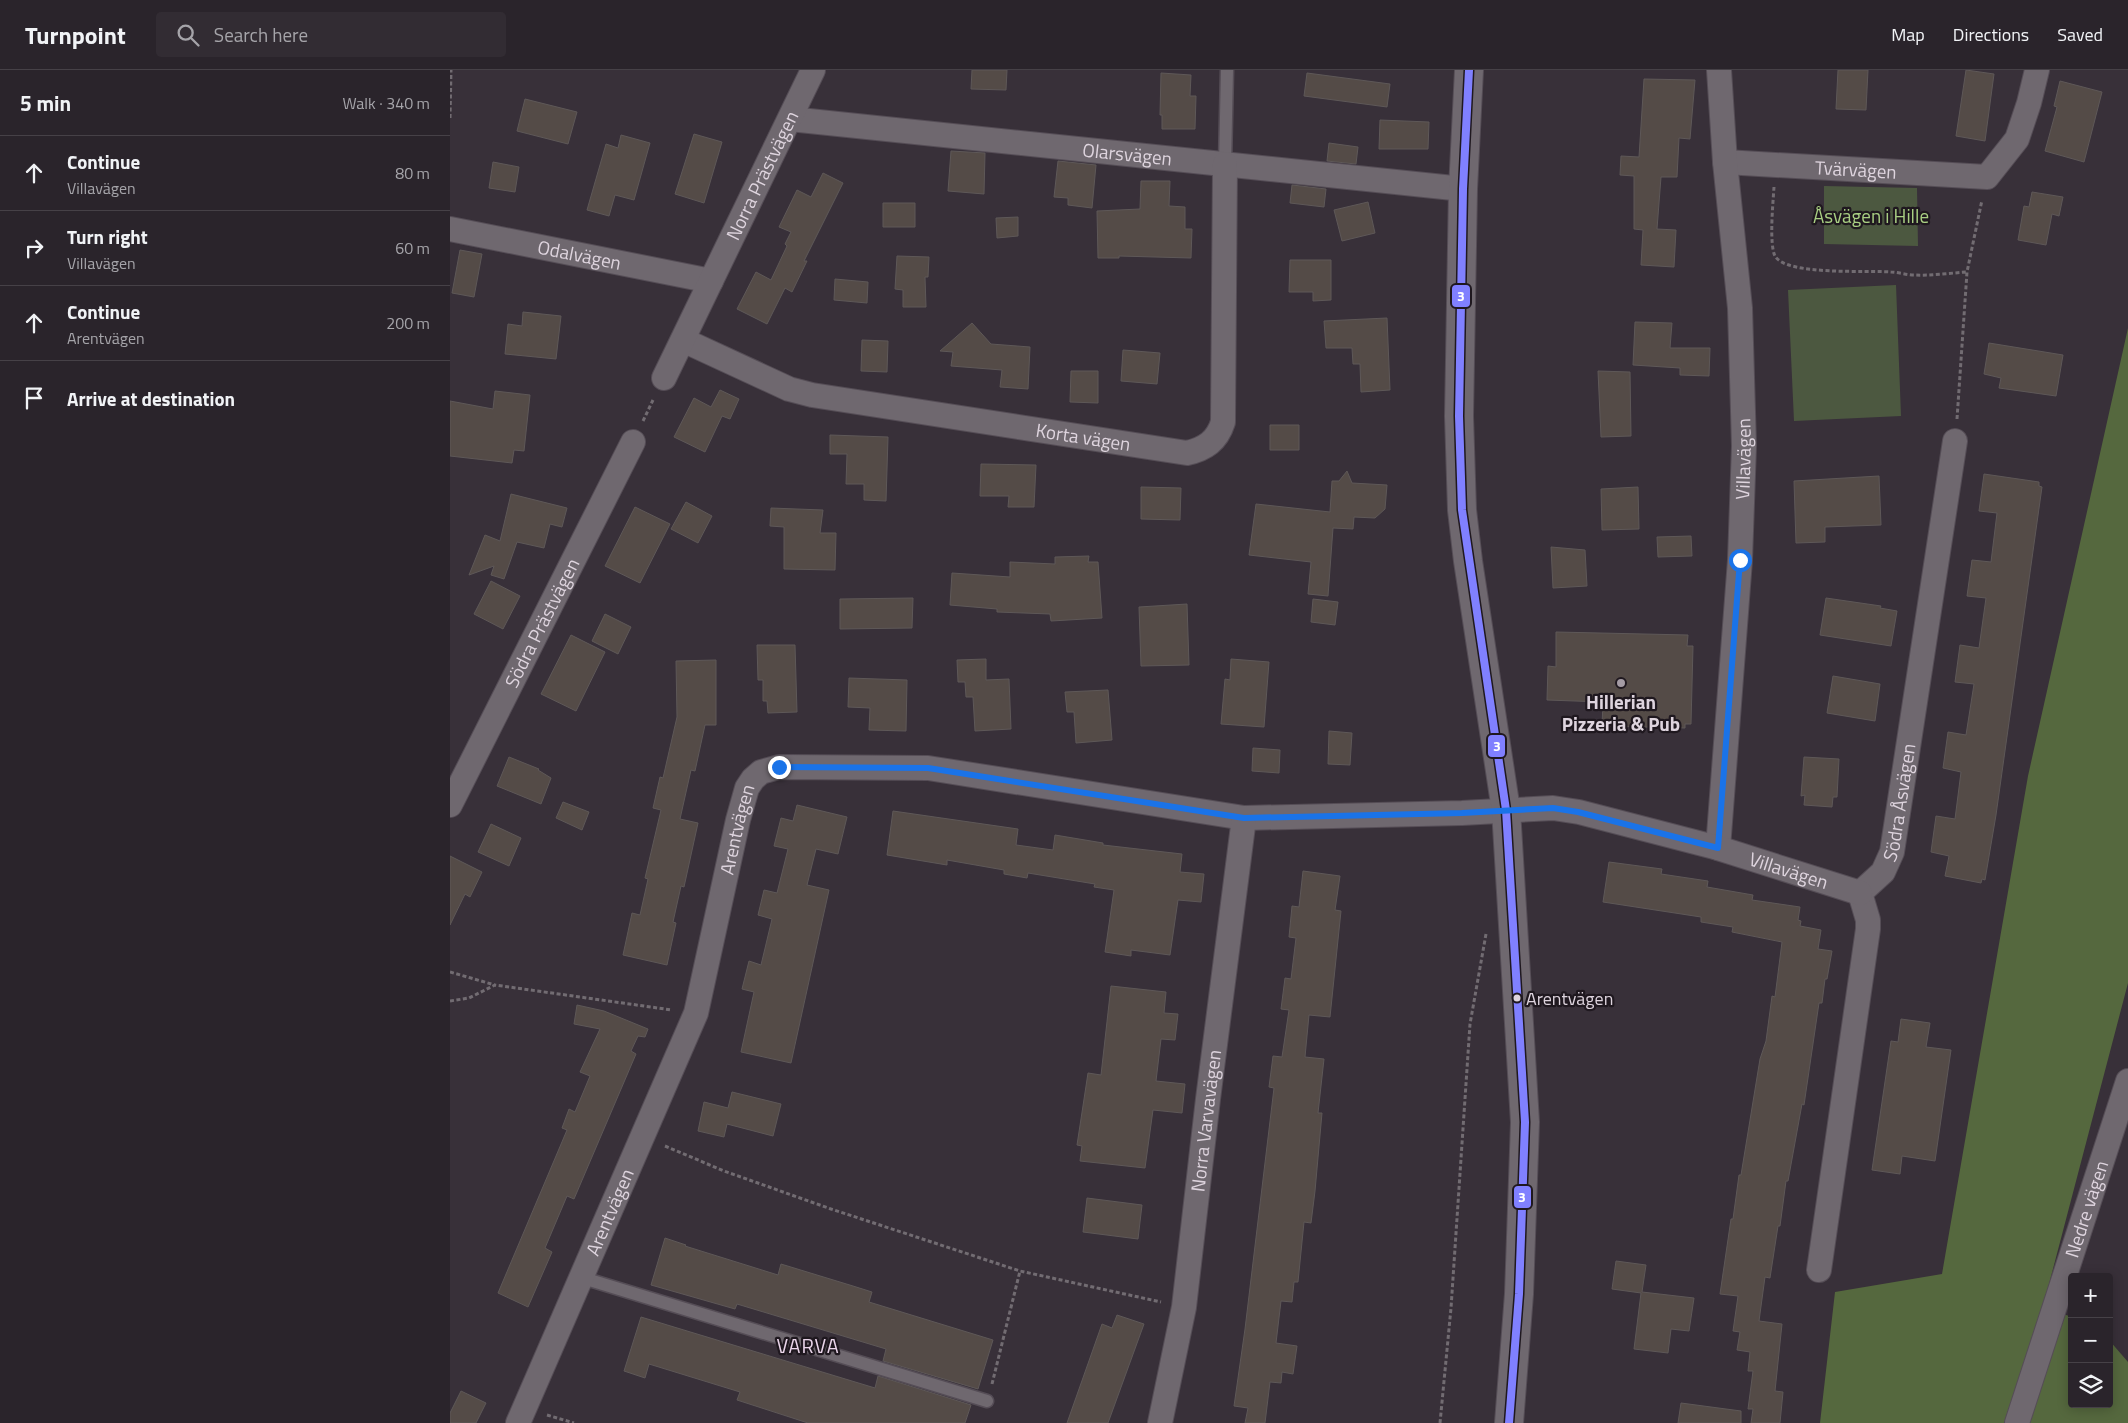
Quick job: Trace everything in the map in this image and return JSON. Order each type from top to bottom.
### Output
[{"type":"street","name":"Norra Prästvägen","points":[[710,281],[813,70]]},
{"type":"street","points":[[1469,70],[1464,189],[1459,416],[1462,510],[1506,810],[1525,1122],[1519,1285],[1509,1423]]},
{"type":"street","name":"Villavägen","points":[[1718,848],[1740,560],[1744,446],[1740,308],[1725,162],[1719,70]]},
{"type":"street","points":[[1987,177],[2017,139],[2029,103],[2037,70]]},
{"type":"street","name":"Olarsvägen","points":[[790,119],[1464,189]]},
{"type":"street","name":"Tvärvägen","points":[[1725,162],[1987,177]]},
{"type":"street","name":"Korta vägen","points":[[683,340],[789,389],[812,395],[1186,453],[1201,450],[1220,433],[1223,422],[1225,164]]},
{"type":"street","name":"Odalvägen","points":[[450,229],[710,281]]},
{"type":"street","points":[[664,378],[710,281]]},
{"type":"street","name":"Södra Åsvägen","points":[[1860,893],[1883,872],[1892,852],[1955,441]]},
{"type":"street","name":"Södra Prästvägen","points":[[450,805],[633,442]]},
{"type":"street","name":"Arentvägen","points":[[518,1423],[583,1278],[696,1013],[738,820],[747,788],[752,779],[769,769],[779,767],[928,768],[1244,818],[1462,813],[1506,810]]},
{"type":"street","name":"Villavägen","points":[[1506,810],[1553,808],[1578,812],[1718,848],[1860,893]]},
{"type":"street","name":"Norra Varvavägen","points":[[1160,1423],[1184,1307],[1244,818]]},
{"type":"street","points":[[1819,1270],[1868,929],[1868,920],[1860,893]]},
{"type":"street","name":"Nedre vägen","points":[[2017,1423],[2128,1081]]},
{"type":"lane","points":[[1225,164],[1227,70]]},
{"type":"lane","points":[[583,1278],[987,1401]]},
{"type":"path","points":[[450,118],[451,70]]},
{"type":"path","points":[[1774,164],[1772,233],[1774,255],[1778,260],[1792,267],[1839,272],[1891,272],[1912,275],[1967,272]]},
{"type":"path","points":[[1955,441],[1967,272],[1987,177]]},
{"type":"path","points":[[633,442],[664,378]]},
{"type":"path","points":[[1440,1423],[1451,1308],[1470,1024],[1484,953],[1487,925]]},
{"type":"path","points":[[450,972],[495,985],[696,1013]]},
{"type":"path","points":[[450,1001],[469,998],[495,985]]},
{"type":"path","points":[[643,1137],[724,1171],[831,1209],[1020,1271],[1184,1307]]},
{"type":"path","points":[[987,1401],[1020,1271]]},
{"type":"green space","name":"Åsvägen i Hille","points":[[1824,186],[1917,188],[1918,246],[1824,244]]},
{"type":"green space","points":[[1896,285],[1901,416],[1794,421],[1788,290]]},
{"type":"green space","points":[[2128,328],[2128,983],[2043,1307],[2068,1316],[2068,1408],[2113,1408],[2113,1345],[2128,1362],[2128,1423],[1820,1423],[1835,1292],[1942,1274],[2028,776]]},
{"type":"building","points":[[972,70],[1007,70],[1006,90],[971,89]]},
{"type":"building","points":[[1838,70],[1868,70],[1866,110],[1836,109]]},
{"type":"building","points":[[1966,70],[1994,74],[1985,141],[1956,136]]},
{"type":"building","points":[[1161,73],[1191,75],[1190,96],[1196,96],[1195,129],[1162,129],[1162,115],[1160,115]]},
{"type":"building","points":[[1307,73],[1390,84],[1387,107],[1304,96]]},
{"type":"building","points":[[1644,79],[1695,80],[1690,139],[1679,138],[1677,177],[1661,177],[1657,229],[1676,230],[1674,267],[1641,265],[1643,230],[1634,229],[1634,176],[1620,175],[1621,156],[1639,157]]},
{"type":"building","points":[[2060,81],[2102,92],[2084,162],[2045,151],[2057,107],[2054,106]]},
{"type":"building","points":[[525,99],[577,112],[568,144],[517,131]]},
{"type":"building","points":[[1380,120],[1429,122],[1428,149],[1379,149]]},
{"type":"building","points":[[694,134],[722,142],[704,203],[675,194]]},
{"type":"building","points":[[621,135],[650,143],[634,200],[615,195],[609,216],[587,210],[606,144],[618,148]]},
{"type":"building","points":[[1329,143],[1358,147],[1356,164],[1327,161]]},
{"type":"building","points":[[951,151],[985,153],[984,194],[948,191]]},
{"type":"building","points":[[1058,161],[1096,165],[1092,208],[1068,205],[1068,198],[1054,197]]},
{"type":"building","points":[[493,162],[519,167],[515,192],[489,188]]},
{"type":"building","points":[[823,173],[843,183],[804,261],[807,261],[792,292],[785,288],[767,324],[737,309],[756,272],[771,280],[787,246],[785,244],[791,232],[779,227],[797,190],[811,197]]},
{"type":"building","points":[[1141,181],[1170,181],[1169,206],[1185,207],[1185,229],[1192,229],[1191,258],[1119,256],[1119,258],[1098,258],[1097,211],[1140,209]]},
{"type":"building","points":[[1292,185],[1326,189],[1324,207],[1290,203]]},
{"type":"building","points":[[2032,192],[2063,197],[2059,216],[2052,214],[2046,245],[2018,240],[2024,206],[2029,207]]},
{"type":"building","points":[[1368,202],[1375,233],[1342,241],[1334,210]]},
{"type":"building","points":[[883,203],[915,203],[915,227],[883,227]]},
{"type":"building","points":[[1018,217],[1018,236],[997,238],[996,218]]},
{"type":"building","points":[[460,250],[482,254],[474,297],[452,293]]},
{"type":"building","points":[[897,256],[929,257],[928,277],[925,277],[926,307],[903,307],[903,290],[895,289]]},
{"type":"building","points":[[1290,260],[1331,260],[1331,300],[1313,301],[1313,292],[1289,292]]},
{"type":"building","points":[[835,279],[868,282],[867,303],[834,300]]},
{"type":"building","points":[[523,312],[561,316],[556,359],[505,354],[508,324],[522,326]]},
{"type":"building","points":[[1387,318],[1390,390],[1361,392],[1360,364],[1353,364],[1352,348],[1326,348],[1324,321]]},
{"type":"building","points":[[1635,322],[1672,323],[1670,348],[1710,348],[1709,376],[1680,375],[1680,368],[1633,365]]},
{"type":"building","points":[[972,323],[991,344],[1030,347],[1028,389],[1000,387],[1002,370],[951,366],[953,352],[940,351]]},
{"type":"building","points":[[862,340],[888,341],[887,372],[861,371]]},
{"type":"building","points":[[1989,343],[2063,355],[2056,396],[1999,388],[2001,378],[1984,374]]},
{"type":"building","points":[[1123,350],[1160,353],[1157,384],[1121,381]]},
{"type":"building","points":[[1071,371],[1098,371],[1098,403],[1070,402]]},
{"type":"building","points":[[1598,371],[1630,372],[1631,436],[1601,437]]},
{"type":"building","points":[[720,390],[739,399],[730,419],[722,416],[705,452],[674,437],[694,398],[711,407]]},
{"type":"building","points":[[495,391],[530,395],[524,451],[514,450],[512,463],[450,456],[450,401],[493,409]]},
{"type":"building","points":[[1270,425],[1299,425],[1299,450],[1270,450]]},
{"type":"building","points":[[830,435],[888,437],[886,501],[864,500],[864,484],[846,484],[847,454],[830,454]]},
{"type":"building","points":[[981,464],[1036,465],[1034,507],[1008,507],[1009,496],[980,496]]},
{"type":"building","points":[[1347,471],[1352,483],[1387,485],[1385,509],[1375,518],[1354,517],[1353,529],[1333,528],[1328,596],[1308,594],[1311,562],[1249,555],[1256,504],[1330,512],[1332,481],[1339,481]]},
{"type":"building","points":[[1984,474],[2039,482],[2039,486],[2042,487],[1996,815],[1985,880],[1982,879],[1981,883],[1945,876],[1949,856],[1931,852],[1936,816],[1955,819],[1961,772],[1943,768],[1948,732],[1966,735],[1974,684],[1955,682],[1960,645],[1979,648],[1986,598],[1967,596],[1972,560],[1991,562],[1997,513],[1979,511]]},
{"type":"building","points":[[1879,476],[1881,525],[1825,527],[1825,542],[1796,543],[1794,481]]},
{"type":"building","points":[[1141,487],[1181,488],[1180,520],[1141,519]]},
{"type":"building","points":[[1638,487],[1639,529],[1602,530],[1601,489]]},
{"type":"building","points":[[511,494],[567,508],[562,527],[550,524],[544,548],[517,542],[504,579],[491,575],[494,566],[469,575],[485,535],[500,541]]},
{"type":"building","points":[[686,502],[712,516],[698,543],[671,529]]},
{"type":"building","points":[[635,507],[670,524],[640,583],[605,566]]},
{"type":"building","points":[[771,508],[823,510],[820,533],[836,533],[835,570],[784,569],[784,527],[770,526]]},
{"type":"building","points":[[1691,536],[1692,556],[1658,557],[1657,537]]},
{"type":"building","points":[[1551,547],[1585,550],[1587,586],[1553,588]]},
{"type":"building","points":[[1089,556],[1088,562],[1098,562],[1102,618],[1051,621],[1050,614],[997,612],[997,609],[950,605],[952,573],[1010,577],[1010,562],[1055,564],[1055,557]]},
{"type":"building","points":[[491,581],[520,596],[503,629],[474,614]]},
{"type":"building","points":[[913,598],[912,628],[840,629],[840,599]]},
{"type":"building","points":[[1826,598],[1881,606],[1880,608],[1897,611],[1891,646],[1820,635]]},
{"type":"building","points":[[1313,599],[1338,602],[1335,625],[1311,622]]},
{"type":"building","points":[[1187,604],[1189,665],[1141,666],[1139,607]]},
{"type":"building","points":[[605,614],[631,627],[618,654],[592,641]]},
{"type":"building","name":"Hillerian Pizzeria & Pub","points":[[1556,632],[1688,635],[1687,646],[1693,646],[1691,724],[1685,724],[1685,728],[1602,726],[1603,702],[1547,700],[1548,666],[1556,667]]},
{"type":"building","points":[[571,635],[605,652],[576,711],[541,694]]},
{"type":"building","points":[[757,645],[795,645],[797,712],[768,713],[767,701],[763,701],[763,680],[758,680]]},
{"type":"building","points":[[986,659],[986,680],[1009,679],[1011,729],[975,731],[973,697],[966,697],[965,682],[958,682],[957,660]]},
{"type":"building","points":[[1231,659],[1269,662],[1264,727],[1221,724],[1225,679],[1230,680]]},
{"type":"building","points":[[716,660],[716,725],[705,725],[695,771],[691,770],[680,819],[698,823],[684,887],[681,886],[673,922],[676,923],[667,965],[623,955],[632,913],[640,915],[648,879],[645,878],[661,810],[653,808],[660,777],[663,778],[677,717],[676,661]]},
{"type":"building","points":[[1833,676],[1880,684],[1875,721],[1827,713]]},
{"type":"building","points":[[849,678],[907,680],[906,731],[869,730],[870,708],[848,707]]},
{"type":"building","points":[[1108,690],[1112,740],[1076,743],[1074,712],[1067,712],[1065,692]]},
{"type":"building","points":[[1329,731],[1352,733],[1350,765],[1328,764]]},
{"type":"building","points":[[1253,748],[1280,750],[1279,773],[1252,771]]},
{"type":"building","points":[[509,757],[539,769],[551,778],[541,804],[497,786]]},
{"type":"building","points":[[1804,757],[1839,759],[1837,797],[1833,797],[1832,807],[1804,805],[1805,795],[1801,796]]},
{"type":"building","points":[[563,802],[589,812],[582,830],[556,818]]},
{"type":"building","points":[[797,805],[847,817],[838,854],[816,849],[807,885],[829,890],[791,1063],[741,1052],[754,992],[742,989],[749,961],[761,965],[772,919],[758,915],[764,890],[777,893],[788,849],[774,846],[781,818],[793,821]]},
{"type":"building","points":[[893,811],[1018,829],[1016,845],[1053,850],[1055,835],[1103,843],[1103,845],[1182,854],[1180,872],[1204,874],[1201,902],[1178,900],[1170,955],[1131,950],[1131,956],[1105,952],[1114,890],[1094,887],[1095,884],[1028,873],[1027,878],[1004,874],[1004,870],[947,860],[947,865],[887,855]]},
{"type":"building","points":[[491,824],[521,838],[509,866],[478,852]]},
{"type":"building","points":[[450,856],[482,872],[470,897],[465,894],[450,925]]},
{"type":"building","points":[[1609,862],[1662,869],[1661,874],[1708,881],[1707,887],[1753,895],[1752,900],[1800,907],[1798,920],[1801,921],[1800,926],[1821,930],[1818,949],[1832,951],[1827,979],[1825,979],[1822,1003],[1819,1003],[1804,1105],[1802,1104],[1788,1181],[1786,1181],[1770,1278],[1765,1277],[1759,1321],[1782,1324],[1775,1391],[1783,1392],[1780,1423],[1751,1423],[1753,1409],[1748,1409],[1753,1371],[1748,1371],[1750,1352],[1737,1350],[1740,1332],[1733,1331],[1738,1296],[1720,1294],[1731,1219],[1733,1219],[1739,1175],[1741,1175],[1760,1059],[1766,1041],[1772,996],[1775,997],[1782,942],[1732,932],[1733,927],[1701,922],[1701,917],[1603,902]]},
{"type":"building","points":[[1303,871],[1340,876],[1335,910],[1341,911],[1330,1017],[1309,1015],[1305,1057],[1324,1059],[1318,1113],[1322,1113],[1315,1191],[1311,1223],[1304,1222],[1298,1282],[1294,1282],[1292,1302],[1281,1301],[1276,1343],[1297,1346],[1293,1374],[1282,1372],[1281,1383],[1270,1382],[1265,1423],[1245,1423],[1248,1408],[1234,1406],[1274,1088],[1269,1087],[1273,1056],[1282,1057],[1289,1010],[1281,1009],[1285,978],[1291,979],[1296,938],[1289,937],[1292,906],[1299,907]]},
{"type":"building","points":[[1111,986],[1166,992],[1164,1013],[1178,1014],[1175,1040],[1161,1039],[1156,1081],[1185,1084],[1182,1113],[1153,1110],[1145,1168],[1080,1161],[1082,1146],[1077,1145],[1088,1073],[1101,1075]]},
{"type":"building","points":[[577,1005],[604,1011],[648,1029],[645,1037],[638,1036],[631,1051],[636,1054],[574,1199],[567,1196],[545,1248],[552,1252],[528,1307],[498,1293],[567,1130],[562,1128],[569,1109],[575,1112],[590,1076],[580,1072],[600,1029],[574,1024]]},
{"type":"building","points":[[1901,1019],[1930,1023],[1926,1047],[1951,1050],[1935,1161],[1902,1156],[1900,1174],[1872,1170],[1891,1041],[1898,1042]]},
{"type":"building","points":[[732,1092],[781,1104],[773,1136],[727,1124],[724,1137],[698,1131],[704,1102],[728,1108]]},
{"type":"building","points":[[1087,1198],[1142,1205],[1138,1239],[1083,1232]]},
{"type":"building","points":[[665,1238],[778,1275],[781,1264],[853,1286],[872,1292],[869,1302],[993,1340],[978,1389],[883,1361],[886,1349],[737,1304],[735,1309],[651,1285]]},
{"type":"building","points":[[1616,1261],[1646,1265],[1642,1292],[1694,1298],[1689,1331],[1671,1329],[1668,1353],[1634,1349],[1641,1293],[1612,1289]]},
{"type":"building","points":[[1117,1315],[1144,1324],[1108,1423],[1067,1423],[1102,1324],[1112,1328]]},
{"type":"building","points":[[641,1317],[875,1388],[878,1376],[971,1405],[965,1423],[808,1423],[737,1400],[740,1392],[649,1364],[645,1378],[624,1371]]},
{"type":"building","points":[[461,1391],[486,1403],[476,1423],[450,1423],[450,1413]]},
{"type":"building","points":[[1681,1403],[1741,1411],[1741,1423],[1678,1423]]},
{"type":"transit line","name":"3","points":[[1469,70],[1463,189],[1459,416],[1462,510],[1506,810],[1525,1122],[1519,1294],[1509,1423]]},
{"type":"place","name":"Hillerian Pizzeria & Pub","points":[[1621,683]]},
{"type":"place","name":"Arentvägen","points":[[1517,998]]},
{"type":"district","name":"VARVA","points":[[808,1346]]},
{"type":"route","points":[[779,767],[928,768],[1244,818],[1462,813],[1553,808],[1578,812],[1718,848],[1740,560]]}]
